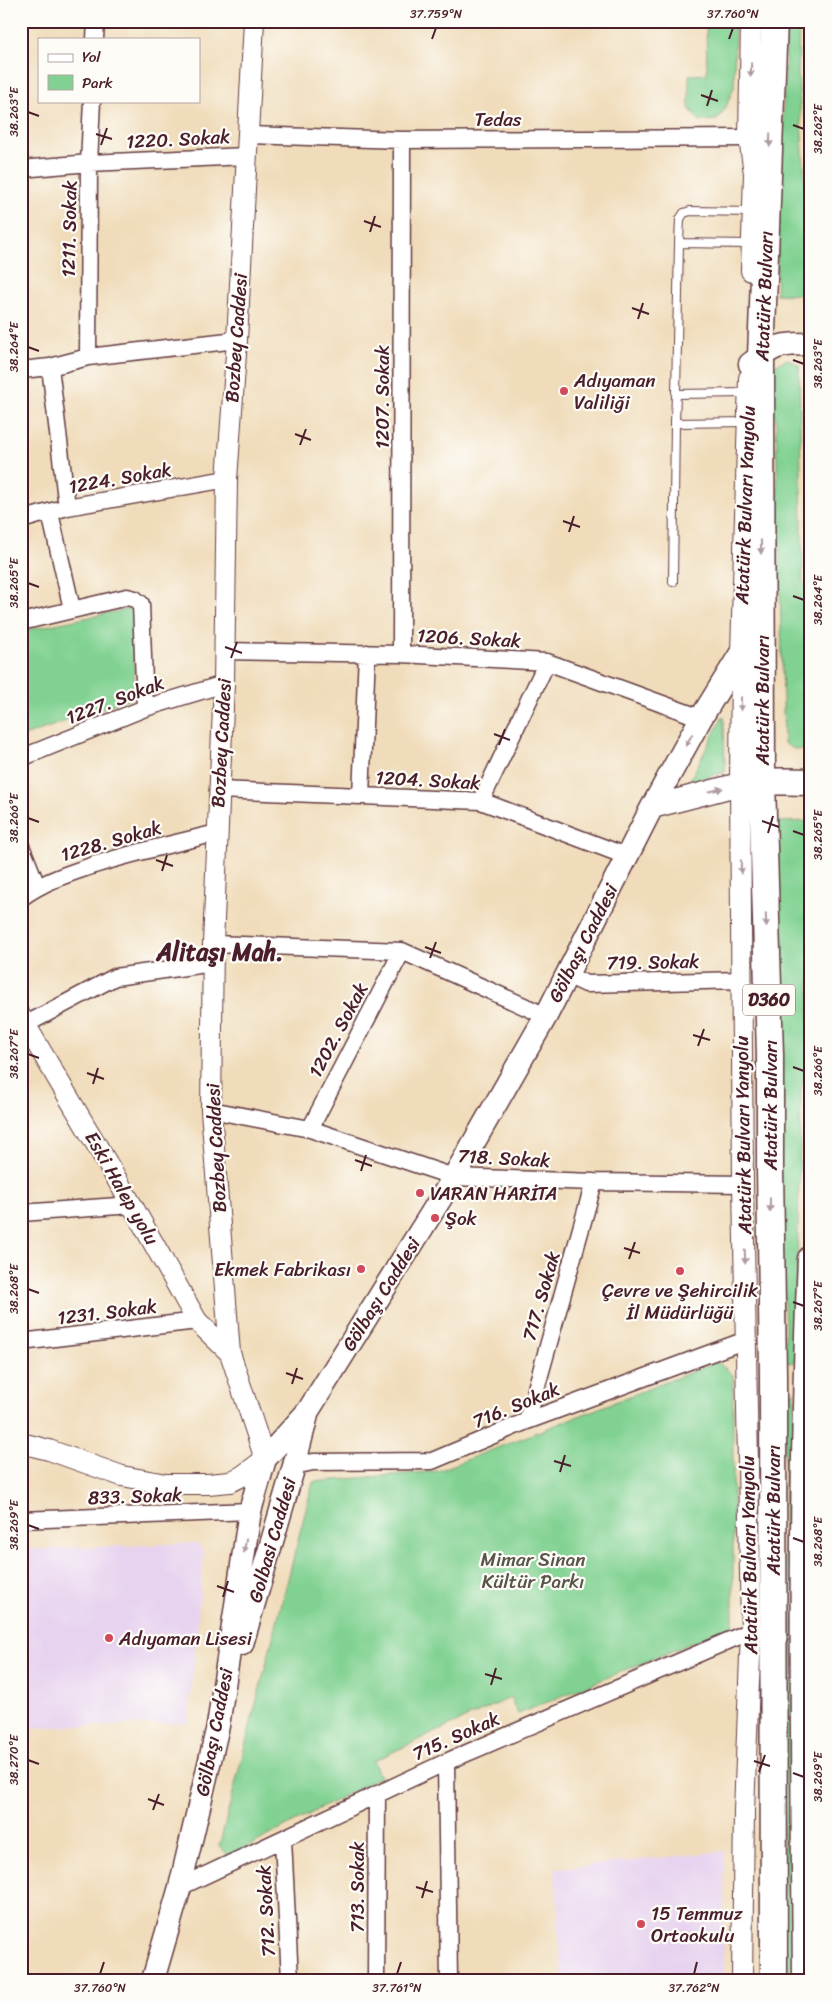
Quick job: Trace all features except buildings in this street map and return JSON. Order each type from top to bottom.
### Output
[{"type":"highway","name":"Atatürk Bulvarı","points":[[774,21],[755,361],[751,783],[770,1055],[773,1375],[774,1980]]},
{"type":"highway","points":[[751,783],[811,782]]},
{"type":"highway","name":"Atatürk Bulvarı","points":[[806,1980],[805,1374],[811,1259]]},
{"type":"main road","points":[[755,361],[782,344],[811,344]]},
{"type":"main road","name":"Gölbaşı Caddesi","points":[[153,1980],[180,1887],[218,1726],[250,1511],[265,1459],[308,1411],[454,1177],[546,1016],[652,807],[701,718],[741,653]]},
{"type":"main road","points":[[652,807],[751,783]]},
{"type":"main road","name":"Golbasi Caddesi","points":[[218,1726],[294,1466],[308,1411]]},
{"type":"main road","points":[[265,1459],[281,1457],[294,1466]]},
{"type":"main road","points":[[250,1511],[263,1518],[279,1518]]},
{"type":"street","points":[[96,21],[96,38]]},
{"type":"street","name":"Bozbey Caddesi","points":[[254,21],[237,340],[227,479],[225,651],[218,790],[211,1110],[230,1353],[265,1459]]},
{"type":"street","name":"Atatürk Bulvarı Yanyolu","points":[[742,1980],[744,1811],[751,1631],[743,1184],[742,980],[751,783],[741,653],[748,393],[755,361],[752,244],[754,173],[749,138],[751,21]]},
{"type":"street","name":"1211. Sokak","points":[[88,357],[92,102]]},
{"type":"street","name":"Tedas","points":[[248,135],[402,140],[749,138]]},
{"type":"street","name":"1207. Sokak","points":[[401,654],[402,140]]},
{"type":"street","name":"1220. Sokak","points":[[21,169],[90,163],[247,156]]},
{"type":"street","points":[[21,370],[50,367],[88,357],[237,340]]},
{"type":"street","points":[[50,367],[67,507]]},
{"type":"street","name":"1224. Sokak","points":[[21,520],[67,507],[227,479]]},
{"type":"street","points":[[50,512],[72,610]]},
{"type":"street","points":[[21,622],[127,597],[135,599],[141,604],[145,708]]},
{"type":"street","name":"1206. Sokak","points":[[225,651],[401,654],[547,662],[701,718]]},
{"type":"street","points":[[361,796],[367,653]]},
{"type":"street","points":[[481,800],[547,662]]},
{"type":"street","name":"1227. Sokak","points":[[21,758],[145,708],[224,684]]},
{"type":"street","name":"1204. Sokak","points":[[218,790],[481,800],[626,856]]},
{"type":"street","name":"1228. Sokak","points":[[21,898],[37,886],[53,878],[128,855],[217,833]]},
{"type":"street","points":[[21,846],[37,886]]},
{"type":"street","points":[[23,1022],[115,977],[213,954],[402,950],[546,1016]]},
{"type":"street","name":"1202. Sokak","points":[[310,1129],[402,950]]},
{"type":"street","name":"719. Sokak","points":[[567,975],[586,984],[742,980]]},
{"type":"street","name":"Eski Halep yolu","points":[[23,1022],[132,1205],[197,1321],[230,1353]]},
{"type":"street","name":"718. Sokak","points":[[211,1110],[310,1129],[454,1177],[594,1182],[743,1184]]},
{"type":"street","name":"717. Sokak","points":[[527,1421],[594,1182]]},
{"type":"street","points":[[21,1213],[132,1205]]},
{"type":"street","name":"1231. Sokak","points":[[21,1342],[197,1321]]},
{"type":"street","name":"716. Sokak","points":[[294,1466],[313,1462],[432,1461],[527,1421],[746,1340]]},
{"type":"street","points":[[21,1443],[49,1450],[122,1476],[166,1484],[230,1482],[242,1476],[265,1459]]},
{"type":"street","name":"833. Sokak","points":[[21,1520],[250,1511]]},
{"type":"street","name":"715. Sokak","points":[[180,1887],[446,1762],[751,1631]]},
{"type":"street","points":[[446,1762],[449,1980]]},
{"type":"street","name":"713. Sokak","points":[[376,1980],[377,1794]]},
{"type":"street","name":"712. Sokak","points":[[282,1839],[290,1980]]},
{"type":"street","points":[[162,1954],[166,1980]]},
{"type":"lane","points":[[673,582],[680,219],[684,213],[690,211],[753,212]]},
{"type":"lane","points":[[679,243],[752,244]]},
{"type":"lane","points":[[676,394],[748,393]]},
{"type":"lane","points":[[675,423],[748,422]]},
{"type":"shaded area","name":"Adıyaman Lisesi","points":[[197,1543],[204,1553],[188,1723],[21,1728],[21,1550]]},
{"type":"shaded area","name":"15 Temmuz Ortaokulu","points":[[724,1851],[724,1980],[562,1980],[555,1869]]},
{"type":"green space","points":[[706,21],[735,21],[734,87],[726,107],[717,120],[700,121],[689,108],[689,75],[707,74]]},
{"type":"green space","points":[[787,21],[799,21],[798,74],[805,182],[807,295],[776,294]]},
{"type":"green space","points":[[788,359],[799,365],[803,582],[811,593],[811,744],[804,749],[794,749],[784,743],[776,420],[772,407],[773,366]]},
{"type":"green space","points":[[134,608],[134,697],[21,737],[21,631]]},
{"type":"green space","points":[[724,717],[725,772],[689,782],[722,718]]},
{"type":"green space","points":[[811,821],[811,959],[807,1066],[801,1090],[795,1362],[786,1363],[777,1091],[782,1056],[777,822]]},
{"type":"green space","name":"Mimar Sinan Kültür Parkı","points":[[717,1362],[733,1375],[733,1626],[518,1714],[510,1698],[373,1761],[380,1777],[230,1856],[219,1847],[313,1482],[438,1471]]},
{"type":"green space","points":[[795,1392],[793,1980],[782,1980],[785,1393]]},
{"type":"place","name":"Adıyaman Valiliği","points":[[564,391]]},
{"type":"place","name":"VARAN HARİTA","points":[[420,1193]]},
{"type":"place","name":"Şok","points":[[435,1218]]},
{"type":"place","name":"Ekmek Fabrikası","points":[[361,1269]]},
{"type":"place","name":"Çevre ve Şehircilik İl Müdürlüğü","points":[[680,1271]]},
{"type":"place","name":"Adıyaman Lisesi","points":[[109,1638]]},
{"type":"place","name":"15 Temmuz Ortaokulu","points":[[641,1924]]},
{"type":"district","name":"Alitaşı Mah.","points":[[220,952]]}]
